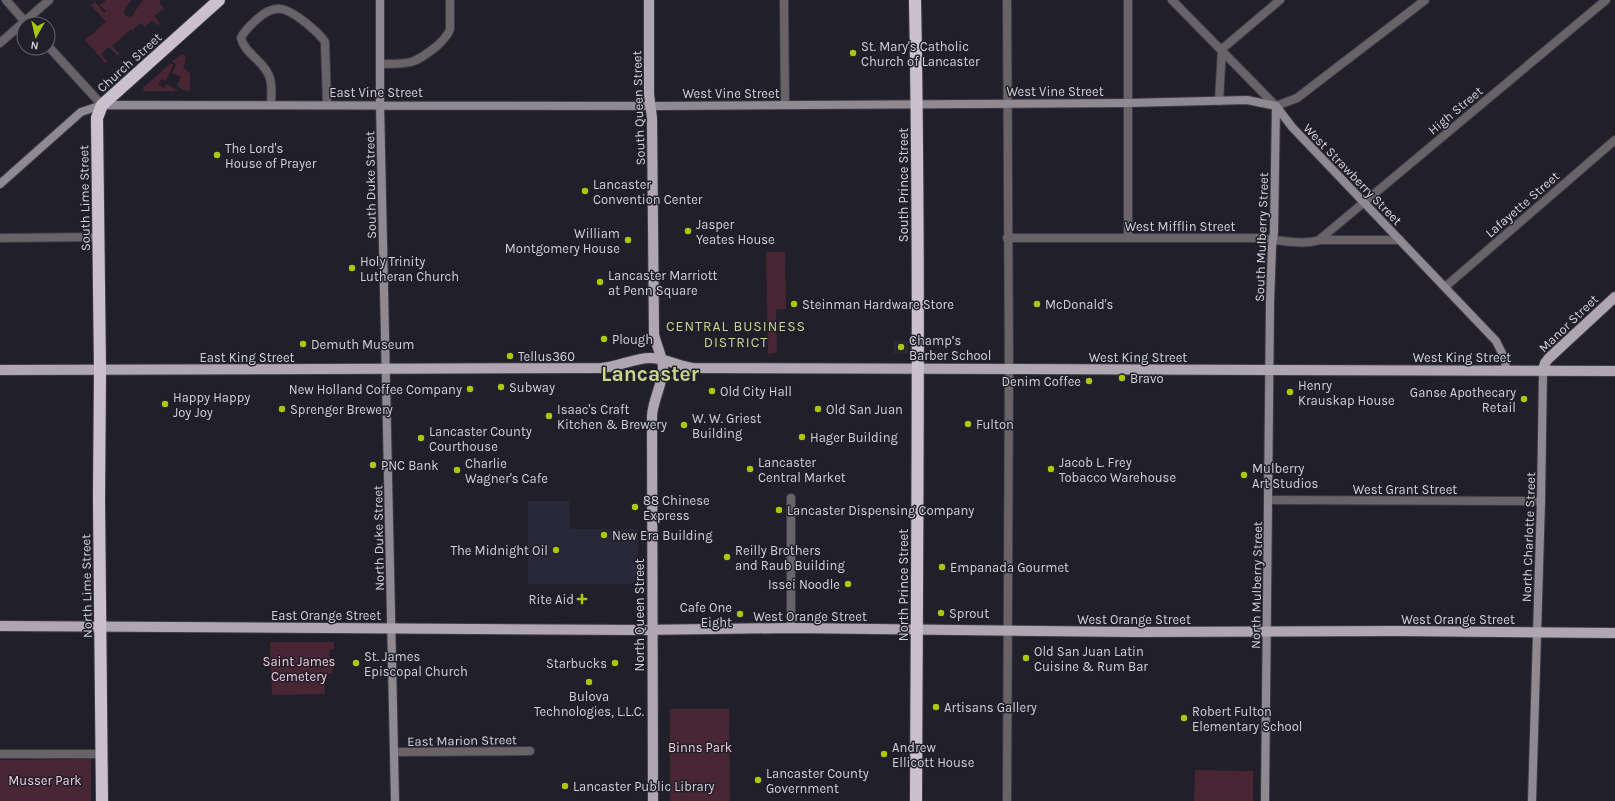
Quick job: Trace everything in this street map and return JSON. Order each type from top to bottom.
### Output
[{"type":"highway","name":"Church Street","points":[[102,105],[219,0]]},
{"type":"highway","name":"South Prince Street","points":[[914,0],[917,104],[918,369]]},
{"type":"highway","name":"South Lime Street","points":[[100,371],[97,118],[102,105]]},
{"type":"highway","name":"North Prince Street","points":[[916,801],[918,369]]},
{"type":"highway","name":"North Lime Street","points":[[100,371],[102,801]]},
{"type":"main road","name":"South Queen Street","points":[[649,0],[649,94],[652,118],[654,334],[662,359]]},
{"type":"main road","name":"Manor Street","points":[[1543,371],[1545,363],[1549,358],[1615,297]]},
{"type":"main road","name":"East King Street","points":[[0,370],[100,371],[601,368],[640,359],[662,359]]},
{"type":"main road","name":"West King Street","points":[[662,359],[676,365],[693,368],[1615,371]]},
{"type":"main road","name":"North Queen Street","points":[[653,801],[652,416],[654,401],[662,374],[662,359]]},
{"type":"main road","name":"East Orange Street","points":[[0,626],[652,630]]},
{"type":"main road","name":"West Orange Street","points":[[652,630],[791,628],[1615,633]]},
{"type":"street","points":[[6,0],[20,16]]},
{"type":"street","points":[[33,16],[49,0]]},
{"type":"street","name":"South Duke Street","points":[[380,0],[380,104],[387,370]]},
{"type":"street","points":[[380,64],[410,63],[417,61],[441,43],[449,33],[450,29],[450,0]]},
{"type":"street","points":[[784,0],[785,105]]},
{"type":"street","points":[[1007,0],[1007,238],[1009,369],[1007,801]]},
{"type":"street","points":[[1128,0],[1128,238]]},
{"type":"street","name":"West Strawberry Street","points":[[1172,0],[1222,49],[1276,106],[1292,127],[1499,345],[1506,359],[1506,370]]},
{"type":"street","points":[[1219,101],[1222,49],[1280,0]]},
{"type":"street","points":[[1276,106],[1297,98],[1425,0]]},
{"type":"street","name":"High Street","points":[[1319,240],[1606,0]]},
{"type":"street","points":[[271,104],[271,81],[269,76],[266,70],[245,47],[241,38],[246,30],[258,18],[268,11],[280,8],[288,10],[296,15],[320,34],[325,42],[327,104]]},
{"type":"street","points":[[0,43],[16,31]]},
{"type":"street","points":[[56,55],[102,105]]},
{"type":"street","name":"West Vine Street","points":[[651,106],[1128,103],[1247,100],[1276,106]]},
{"type":"street","name":"East Vine Street","points":[[102,105],[380,104],[651,106]]},
{"type":"street","name":"Church Street","points":[[0,184],[81,112],[102,105]]},
{"type":"street","name":"South Mulberry Street","points":[[1270,370],[1270,303],[1276,106]]},
{"type":"street","name":"Lafayette Street","points":[[1445,287],[1615,140]]},
{"type":"street","points":[[0,238],[98,237]]},
{"type":"street","name":"West Mifflin Street","points":[[1007,238],[1257,238],[1314,241],[1400,240]]},
{"type":"street","name":"North Duke Street","points":[[387,370],[396,801]]},
{"type":"street","name":"North Mulberry Street","points":[[1265,801],[1270,370]]},
{"type":"street","name":"North Charlotte Street","points":[[1532,801],[1541,501],[1543,371]]},
{"type":"street","points":[[791,498],[791,628]]},
{"type":"street","name":"West Grant Street","points":[[1269,500],[1541,501]]},
{"type":"street","name":"East Marion Street","points":[[395,752],[530,751]]},
{"type":"street","points":[[0,754],[101,754]]},
{"type":"shaded area","name":"Champ’s Barber School","points":[[894,341],[908,341],[908,353],[894,354]]},
{"type":"shaded area","points":[[528,501],[569,501],[570,529],[638,529],[638,584],[528,584]]},
{"type":"green space","points":[[106,0],[131,0],[124,11],[125,16],[131,17],[143,0],[161,0],[159,2],[165,10],[164,11],[163,9],[154,16],[159,22],[158,26],[153,21],[145,27],[141,23],[133,29],[134,32],[131,29],[112,46],[120,54],[118,56],[109,47],[101,54],[107,61],[106,64],[85,40],[106,22],[91,5],[95,2],[104,13],[106,11],[100,5]]},
{"type":"green space","points":[[182,54],[186,57],[183,66],[190,74],[190,91],[183,90],[177,86],[181,77],[172,73],[176,65],[172,61]]},
{"type":"green space","points":[[171,63],[173,65],[166,81],[162,79],[158,85],[164,88],[166,84],[179,91],[143,91],[144,87]]},
{"type":"green space","points":[[766,252],[785,252],[786,309],[776,310],[777,353],[768,354]]},
{"type":"green space","name":"Saint James Cemetery","points":[[270,642],[334,642],[334,649],[330,650],[329,654],[330,658],[334,660],[332,674],[324,674],[325,694],[272,695]]},
{"type":"green space","name":"Binns Park","points":[[670,709],[729,709],[730,801],[670,801]]},
{"type":"green space","name":"Musser Park","points":[[91,759],[91,801],[0,801],[0,760]]},
{"type":"green space","points":[[1195,770],[1253,771],[1253,801],[1194,801]]},
{"type":"place","name":"St. Mary's Catholic Church of Lancaster","points":[[853,53]]},
{"type":"place","name":"The Lord's House of Prayer","points":[[217,155]]},
{"type":"place","name":"Lancaster Convention Center","points":[[585,191]]},
{"type":"place","name":"Jasper Yeates House","points":[[688,231]]},
{"type":"place","name":"William Montgomery House","points":[[628,240]]},
{"type":"place","name":"Holy Trinity Lutheran Church","points":[[352,268]]},
{"type":"place","name":"Lancaster Marriott at Penn Square","points":[[600,282]]},
{"type":"place","name":"Steinman Hardware Store","points":[[794,304]]},
{"type":"place","name":"McDonald's","points":[[1037,304]]},
{"type":"place","name":"Plough","points":[[604,339]]},
{"type":"place","name":"Demuth Museum","points":[[303,344]]},
{"type":"place","name":"Champ’s Barber School","points":[[901,347]]},
{"type":"place","name":"Tellus360","points":[[510,356]]},
{"type":"place","name":"Bravo","points":[[1122,378]]},
{"type":"place","name":"Denim Coffee","points":[[1089,381]]},
{"type":"place","name":"Subway","points":[[501,387]]},
{"type":"place","name":"New Holland Coffee Company","points":[[470,389]]},
{"type":"place","name":"Old City Hall","points":[[712,391]]},
{"type":"place","name":"Henry Krauskap House","points":[[1290,392]]},
{"type":"place","name":"Ganse Apothecary Retail","points":[[1524,399]]},
{"type":"place","name":"Happy Happy Joy Joy","points":[[165,404]]},
{"type":"place","name":"Sprenger Brewery","points":[[282,409]]},
{"type":"place","name":"Old San Juan","points":[[818,409]]},
{"type":"place","name":"Isaac's Craft Kitchen & Brewery","points":[[549,416]]},
{"type":"place","name":"Fulton","points":[[968,424]]},
{"type":"place","name":"W. W. Griest Building","points":[[684,425]]},
{"type":"place","name":"Hager Building","points":[[802,437]]},
{"type":"place","name":"Lancaster County Courthouse","points":[[421,438]]},
{"type":"place","name":"PNC Bank","points":[[373,465]]},
{"type":"place","name":"Lancaster Central Market","points":[[750,469]]},
{"type":"place","name":"Jacob L. Frey Tobacco Warehouse","points":[[1051,469]]},
{"type":"place","name":"Charlie Wagner's Cafe","points":[[457,470]]},
{"type":"place","name":"Mulberry Art Studios","points":[[1244,475]]},
{"type":"place","name":"88 Chinese Express","points":[[635,507]]},
{"type":"place","name":"Lancaster Dispensing Company","points":[[779,510]]},
{"type":"place","name":"New Era Building","points":[[604,535]]},
{"type":"place","name":"The Midnight Oil","points":[[556,550]]},
{"type":"place","name":"Reilly Brothers and Raub Building","points":[[727,557]]},
{"type":"place","name":"Empanada Gourmet","points":[[942,567]]},
{"type":"place","name":"Issei Noodle","points":[[848,584]]},
{"type":"place","name":"Rite Aid","points":[[582,599]]},
{"type":"place","name":"Sprout","points":[[941,613]]},
{"type":"place","name":"Cafe One Eight","points":[[740,614]]},
{"type":"place","name":"Old San Juan Latin Cuisine & Rum Bar","points":[[1026,658]]},
{"type":"place","name":"St. James Episcopal Church","points":[[356,663]]},
{"type":"place","name":"Starbucks","points":[[615,663]]},
{"type":"place","name":"Bulova Technologies, L.L.C.","points":[[589,682]]},
{"type":"place","name":"Artisans Gallery","points":[[936,707]]},
{"type":"place","name":"Robert Fulton Elementary School","points":[[1184,718]]},
{"type":"place","name":"Andrew Ellicott House","points":[[884,754]]},
{"type":"place","name":"Lancaster County Government","points":[[758,780]]},
{"type":"place","name":"Lancaster Public Library","points":[[565,786]]},
{"type":"district","name":"CENTRAL BUSINESS DISTRICT","points":[[736,334]]},
{"type":"district","name":"Lancaster","points":[[650,374]]}]
